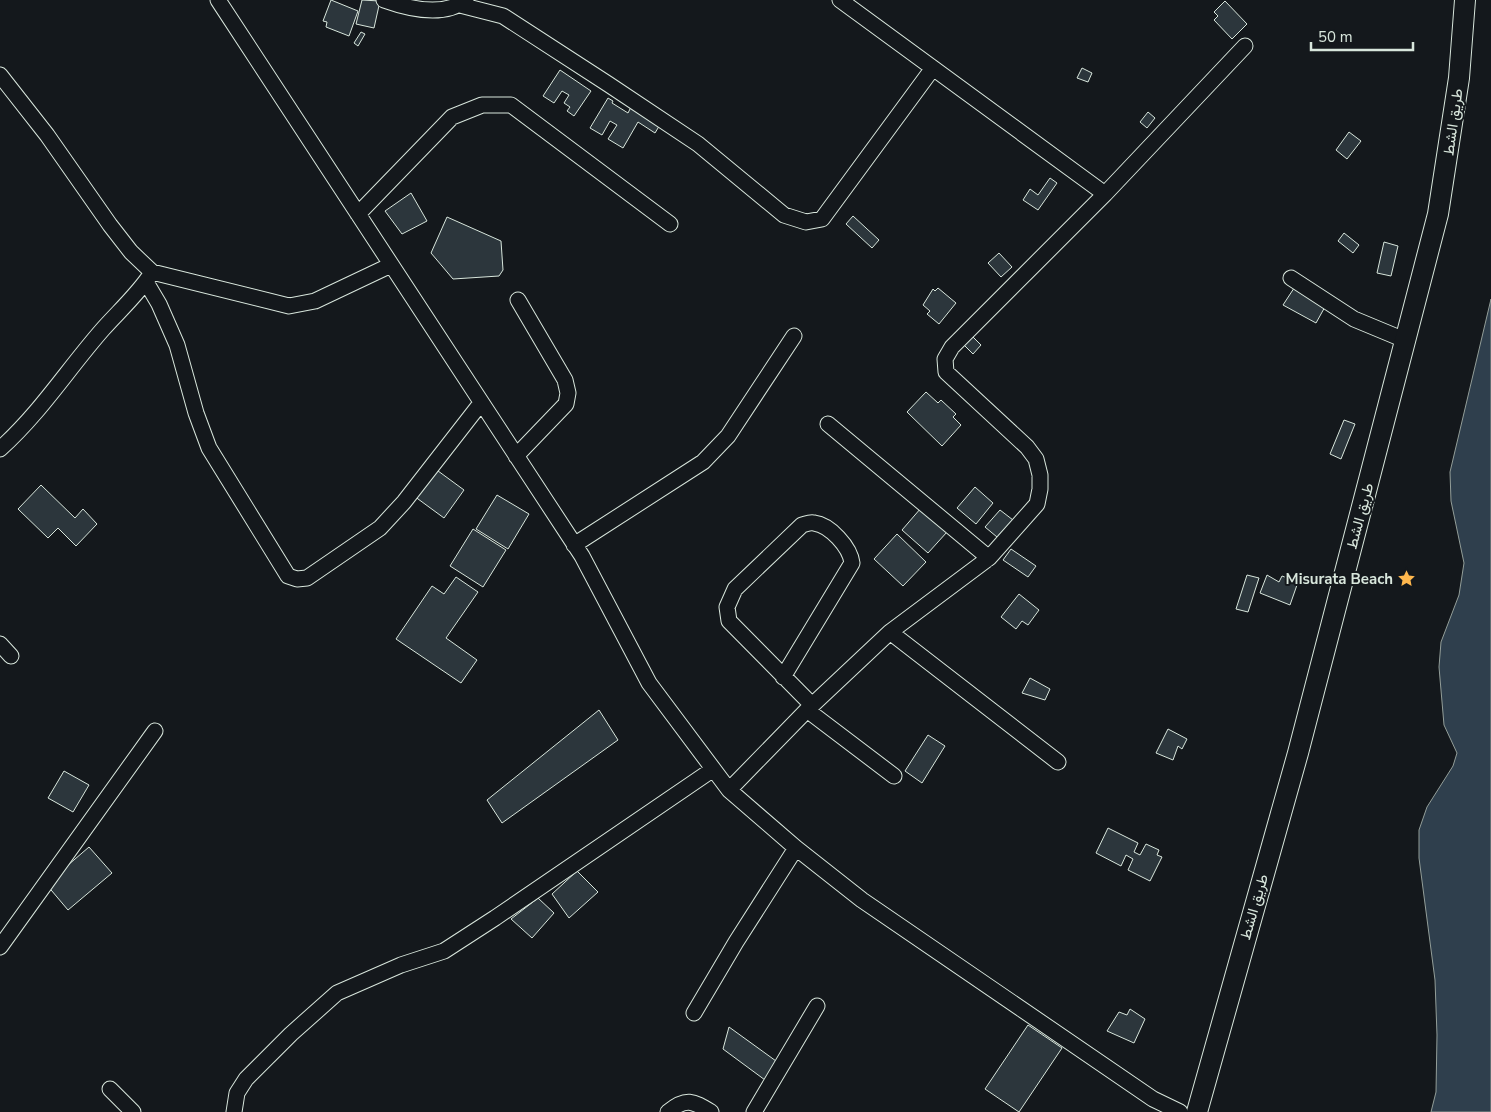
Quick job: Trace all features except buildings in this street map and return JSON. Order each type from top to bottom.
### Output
[{"type":"main road","name":"طريق الشط","points":[[1197,1112],[1298,753],[1438,214],[1459,78],[1465,0]]},
{"type":"street","points":[[218,0],[574,545],[650,683],[728,790],[796,848],[862,900],[1153,1099],[1180,1112]]},
{"type":"street","points":[[384,0],[441,11],[463,2],[503,16],[698,144],[784,215],[806,222],[822,219],[933,68]]},
{"type":"street","points":[[840,0],[1105,194]]},
{"type":"street","points":[[728,790],[809,708],[890,632],[989,558],[1037,504],[1040,488],[1036,459],[1026,447],[946,372],[945,359],[952,347],[1105,194],[1245,46]]},
{"type":"street","points":[[0,75],[47,136],[149,277],[177,345],[196,413],[209,448],[288,576],[297,579],[307,578],[380,528],[404,502],[481,403]]},
{"type":"street","points":[[358,214],[452,117],[482,105],[510,105],[670,224]]},
{"type":"street","points":[[149,277],[289,306],[315,301],[392,265]]},
{"type":"street","points":[[0,449],[22,429],[51,396],[102,330],[149,277]]},
{"type":"street","points":[[1291,278],[1354,319],[1406,341]]},
{"type":"street","points":[[516,456],[566,404],[568,393],[565,380],[518,300]]},
{"type":"street","points":[[574,545],[703,462],[728,436],[794,336]]},
{"type":"street","points":[[828,424],[989,558]]},
{"type":"street","points":[[783,677],[852,563],[848,549],[823,526],[812,522],[802,525],[735,590],[727,607],[729,621],[783,677],[809,708],[894,776]]},
{"type":"street","points":[[890,632],[1058,762]]},
{"type":"street","points":[[0,644],[10,656]]},
{"type":"street","points":[[0,947],[155,731]]},
{"type":"street","points":[[234,1112],[237,1093],[246,1079],[291,1034],[337,993],[401,965],[444,950],[495,918],[712,770]]},
{"type":"street","points":[[694,1013],[736,942],[796,848]]},
{"type":"street","points":[[754,1112],[817,1006]]},
{"type":"street","points":[[110,1089],[132,1112]]},
{"type":"street","points":[[668,1112],[678,1103],[693,1102],[711,1112]]},
{"type":"water","points":[[1491,299],[1491,1112],[1431,1112],[1436,1092],[1437,1035],[1435,980],[1419,858],[1419,830],[1427,807],[1453,766],[1457,753],[1444,725],[1439,667],[1441,642],[1459,595],[1464,563],[1451,501],[1450,472]]},
{"type":"place","name":"Misurata Beach","points":[[1407,579]]}]
